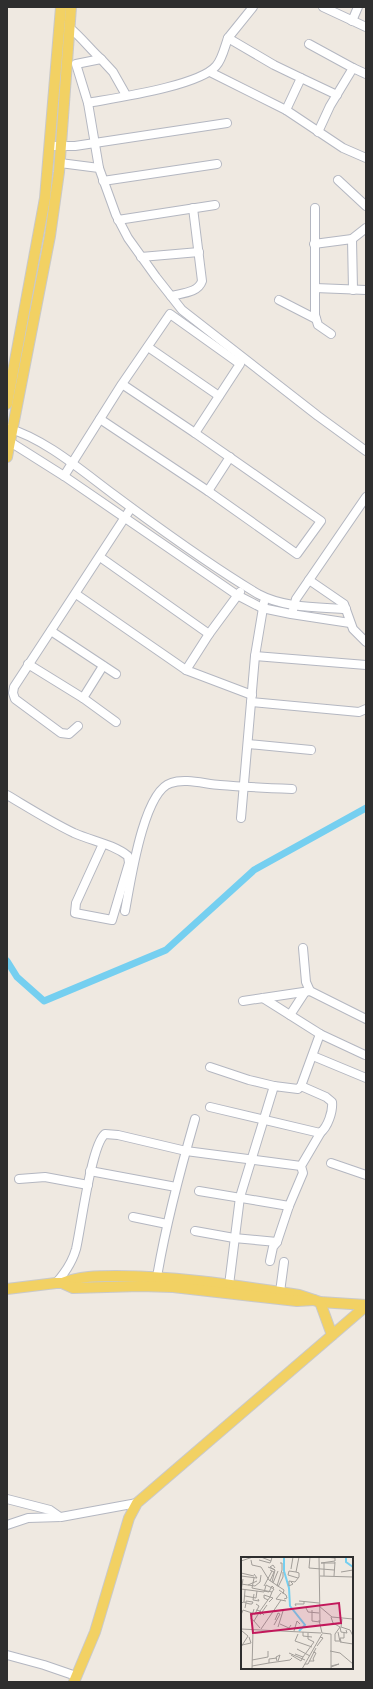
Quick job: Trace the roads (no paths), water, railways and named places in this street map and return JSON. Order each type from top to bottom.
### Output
[{"type":"main road","points":[[7,457],[10,429],[50,236],[60,163],[56,146],[61,7]]},
{"type":"main road","points":[[7,404],[40,234],[47,182],[56,146],[70,28],[71,7]]},
{"type":"main road","points":[[7,1289],[104,1276],[157,1277],[280,1292],[299,1295],[317,1301],[332,1335]]},
{"type":"main road","points":[[59,1283],[73,1288],[140,1286],[173,1287],[290,1300],[366,1306]]},
{"type":"main road","points":[[75,1679],[94,1632],[129,1518],[137,1503],[366,1306]]},
{"type":"street","points":[[88,103],[179,85],[210,72],[218,66],[228,38],[253,7]]},
{"type":"street","points":[[323,7],[366,27]]},
{"type":"street","points":[[352,21],[358,7]]},
{"type":"street","points":[[70,28],[113,72],[126,95]]},
{"type":"street","points":[[228,38],[274,65],[337,95]]},
{"type":"street","points":[[309,44],[366,74]]},
{"type":"street","points":[[101,59],[76,64],[88,103],[99,168],[118,220],[128,238],[182,310],[318,416],[366,451]]},
{"type":"street","points":[[318,132],[353,68]]},
{"type":"street","points":[[210,72],[286,110],[343,148],[366,158]]},
{"type":"street","points":[[286,110],[301,78]]},
{"type":"street","points":[[56,146],[75,146],[227,123]]},
{"type":"street","points":[[60,163],[99,168]]},
{"type":"street","points":[[103,181],[217,164]]},
{"type":"street","points":[[338,180],[366,206]]},
{"type":"street","points":[[118,220],[215,205]]},
{"type":"street","points":[[171,296],[195,290],[200,286],[202,281],[193,208]]},
{"type":"street","points":[[315,208],[314,244],[316,319]]},
{"type":"street","points":[[314,244],[352,239],[366,228]]},
{"type":"street","points":[[352,239],[353,290]]},
{"type":"street","points":[[141,257],[199,252]]},
{"type":"street","points":[[315,288],[366,290]]},
{"type":"street","points":[[279,300],[316,319],[322,328],[331,334]]},
{"type":"street","points":[[64,476],[122,384],[170,314],[240,364],[195,433]]},
{"type":"street","points":[[148,347],[219,396]]},
{"type":"street","points":[[100,419],[208,491],[297,554],[321,521],[122,384]]},
{"type":"street","points":[[10,429],[30,437],[71,463],[132,508],[245,586],[266,598],[294,604],[346,609]]},
{"type":"street","points":[[9,440],[237,595],[262,608],[350,623]]},
{"type":"street","points":[[208,491],[230,458]]},
{"type":"street","points":[[291,614],[296,599],[366,497]]},
{"type":"street","points":[[78,726],[69,734],[63,734],[15,699],[13,693],[14,687],[132,508]]},
{"type":"street","points":[[100,557],[209,634]]},
{"type":"street","points":[[309,580],[339,599],[346,609],[350,623],[358,635],[366,642]]},
{"type":"street","points":[[186,670],[209,634],[245,586]]},
{"type":"street","points":[[76,594],[186,670],[252,698],[359,712],[366,709]]},
{"type":"street","points":[[241,818],[255,656],[262,608],[266,598]]},
{"type":"street","points":[[51,631],[116,674]]},
{"type":"street","points":[[255,656],[366,665]]},
{"type":"street","points":[[28,664],[83,698],[116,722]]},
{"type":"street","points":[[83,698],[104,666]]},
{"type":"street","points":[[248,744],[311,750]]},
{"type":"street","points":[[125,911],[139,840],[154,800],[167,784],[172,782],[292,790]]},
{"type":"street","points":[[7,795],[75,834],[103,844],[123,852],[128,856],[129,863],[112,920],[75,913],[76,903],[103,844]]},
{"type":"street","points":[[290,1015],[308,991],[303,948]]},
{"type":"street","points":[[243,1001],[308,991],[366,1019]]},
{"type":"street","points":[[263,998],[320,1034],[365,1056]]},
{"type":"street","points":[[210,1067],[249,1080],[298,1090],[313,1056],[320,1034]]},
{"type":"street","points":[[313,1056],[366,1078]]},
{"type":"street","points":[[229,1285],[240,1197],[274,1086]]},
{"type":"street","points":[[270,1261],[273,1247],[277,1242],[289,1206],[303,1173],[301,1166],[324,1128],[332,1109],[332,1102],[326,1097],[301,1086]]},
{"type":"street","points":[[210,1107],[264,1119],[316,1133],[321,1132]]},
{"type":"street","points":[[157,1277],[167,1224],[194,1119]]},
{"type":"street","points":[[59,1283],[70,1264],[75,1250],[90,1171],[99,1141],[105,1134],[118,1135],[186,1151],[301,1166]]},
{"type":"street","points":[[331,1163],[366,1175]]},
{"type":"street","points":[[90,1171],[176,1187]]},
{"type":"street","points":[[19,1179],[45,1177],[88,1185]]},
{"type":"street","points":[[199,1191],[289,1206]]},
{"type":"street","points":[[133,1217],[167,1224]]},
{"type":"street","points":[[195,1231],[234,1238],[277,1242]]},
{"type":"street","points":[[280,1292],[284,1262]]},
{"type":"street","points":[[7,1499],[50,1510],[61,1517]]},
{"type":"street","points":[[7,1525],[28,1518],[61,1517],[137,1503]]},
{"type":"street","points":[[7,1655],[44,1665],[75,1679]]},
{"type":"waterway","points":[[7,961],[17,977],[44,1001],[166,950],[254,870],[366,808]]}]
